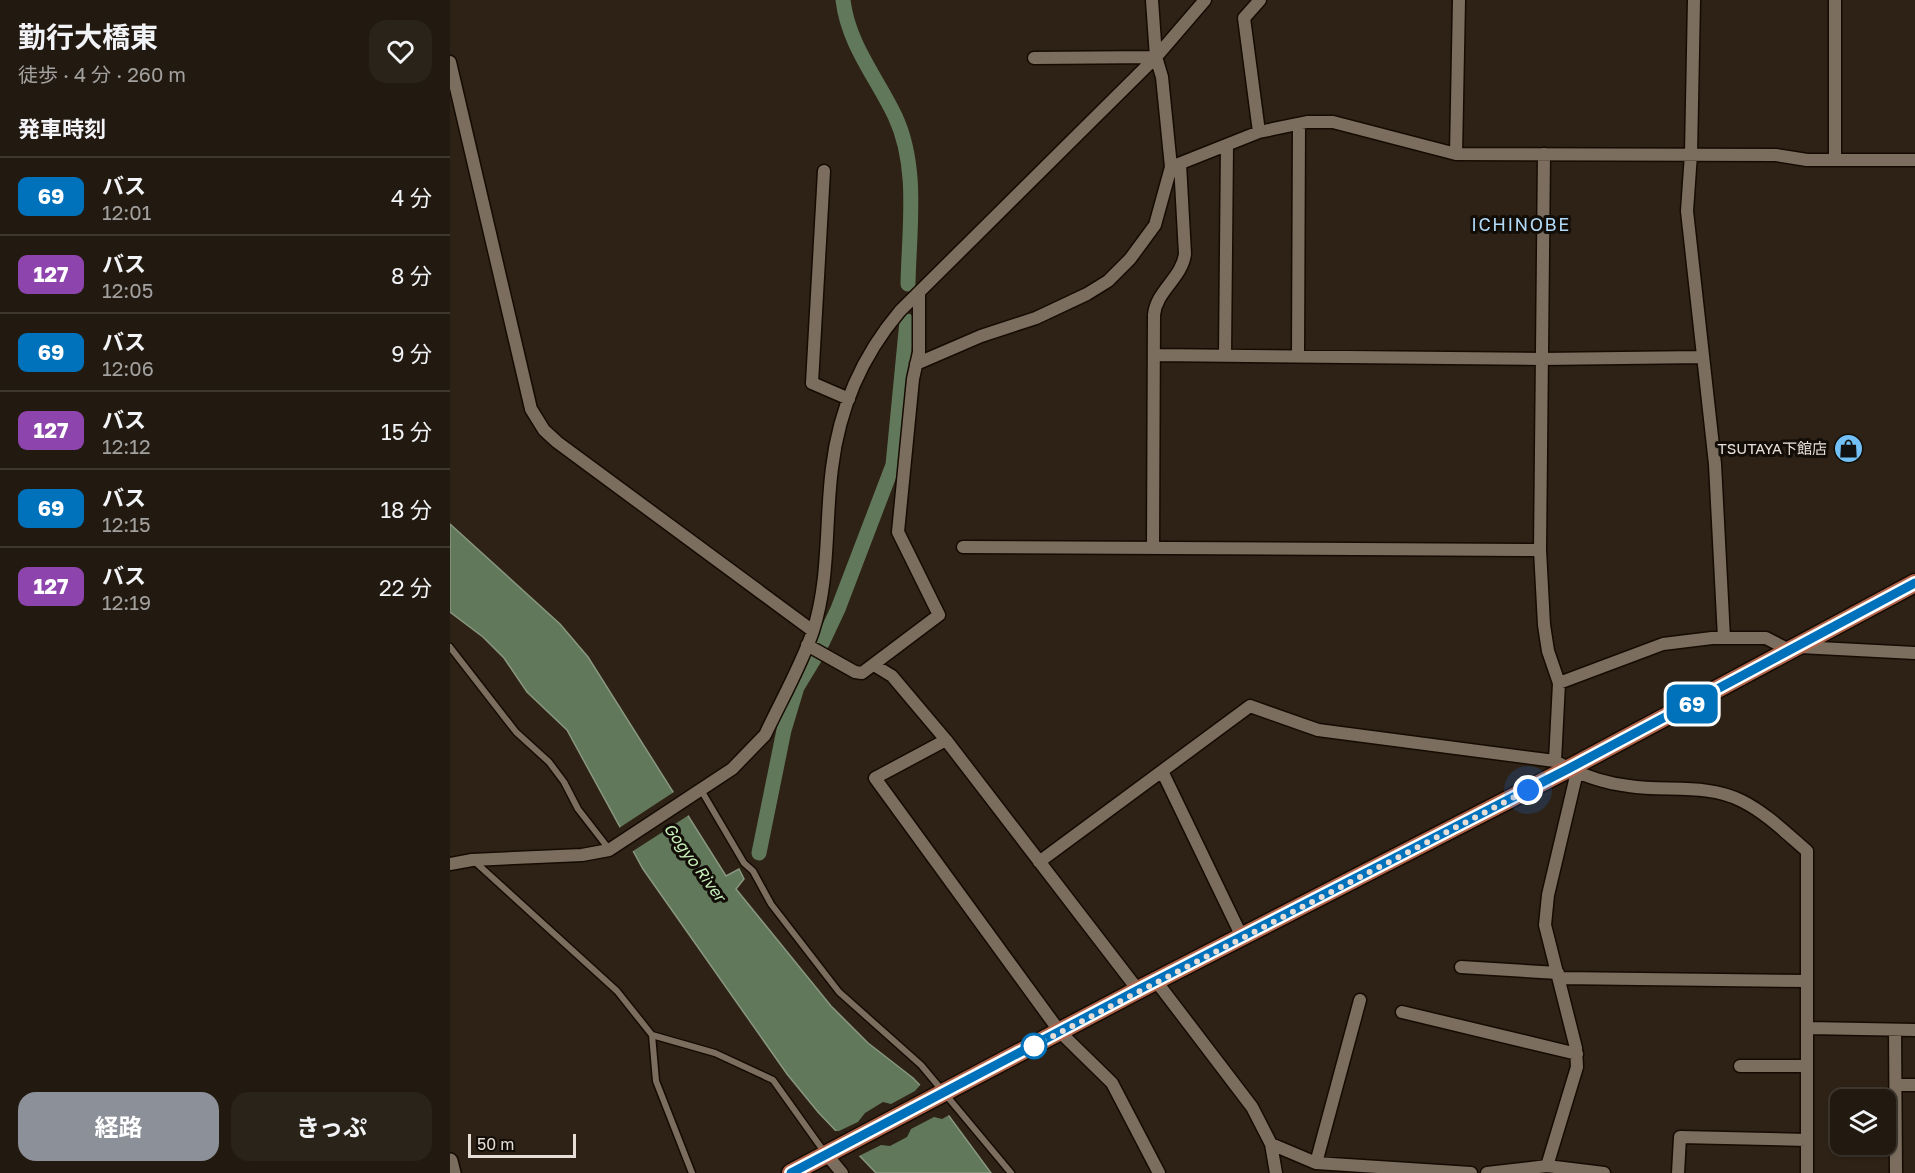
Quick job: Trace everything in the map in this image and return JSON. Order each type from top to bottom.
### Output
[{"type":"main road","points":[[791,1173],[1138,990],[1796,649],[1915,583]]},
{"type":"street","points":[[1152,0],[1156,57],[1162,77],[1185,254],[1183,268],[1155,309],[1153,548]]},
{"type":"street","points":[[450,864],[472,860],[582,855],[612,848],[732,769],[765,735],[813,631],[829,528],[832,468],[841,423],[870,349],[918,293],[1156,57],[1204,0]]},
{"type":"street","points":[[1259,132],[1244,18],[1260,0]]},
{"type":"street","points":[[1456,154],[1459,0]]},
{"type":"street","points":[[1694,0],[1691,154],[1687,211],[1715,464],[1724,638]]},
{"type":"street","points":[[1835,0],[1835,160]]},
{"type":"street","points":[[1034,58],[1156,57]]},
{"type":"street","points":[[450,62],[531,409],[544,430],[557,442],[813,631]]},
{"type":"street","points":[[916,364],[981,336],[1036,318],[1087,294],[1108,281],[1131,259],[1155,225],[1175,166],[1259,132],[1299,124],[1333,122],[1456,154],[1776,155],[1835,160],[1915,160]]},
{"type":"street","points":[[1298,356],[1299,124]]},
{"type":"street","points":[[1225,355],[1227,145]]},
{"type":"street","points":[[1544,154],[1540,550],[1545,634],[1559,683],[1567,768],[1545,925],[1577,1054],[1577,1067],[1547,1166]]},
{"type":"street","points":[[824,171],[812,383],[849,399]]},
{"type":"street","points":[[807,645],[855,672],[862,673],[939,615],[898,532],[920,318],[918,293]]},
{"type":"street","points":[[1154,355],[1541,359],[1703,357]]},
{"type":"street","points":[[963,547],[1540,550]]},
{"type":"street","points":[[1559,683],[1663,644],[1724,638],[1766,638],[1796,649],[1915,653]]},
{"type":"street","points":[[874,665],[892,676],[946,740],[1138,990]]},
{"type":"street","points":[[1039,862],[1250,706],[1318,730],[1567,768],[1629,786],[1692,789],[1740,800],[1769,818],[1807,851],[1807,1173]]},
{"type":"street","points":[[946,740],[875,778],[1060,1032],[1112,1083],[1159,1173]]},
{"type":"street","points":[[1162,771],[1242,937]]},
{"type":"street","points":[[1461,967],[1559,975],[1807,981]]},
{"type":"street","points":[[1156,981],[1252,1107],[1270,1144],[1276,1173]]},
{"type":"street","points":[[1316,1163],[1360,1000]]},
{"type":"street","points":[[1402,1012],[1577,1054]]},
{"type":"street","points":[[1808,1028],[1915,1030]]},
{"type":"street","points":[[1895,1030],[1896,1173]]},
{"type":"street","points":[[1740,1066],[1807,1066]]},
{"type":"street","points":[[1896,1085],[1915,1085]]},
{"type":"street","points":[[1678,1173],[1680,1137],[1807,1140]]},
{"type":"street","points":[[1270,1144],[1316,1163],[1471,1173]]},
{"type":"street","points":[[829,1153],[842,1173]]},
{"type":"street","points":[[450,1161],[453,1173]]},
{"type":"street","points":[[1487,1173],[1547,1166],[1604,1173]]},
{"type":"lane","points":[[450,646],[516,732],[549,762],[564,782],[578,809],[612,848]]},
{"type":"lane","points":[[697,793],[744,863],[753,871],[771,904],[816,965],[839,992],[921,1065],[941,1095],[1011,1173]]},
{"type":"lane","points":[[472,860],[617,991],[652,1035],[656,1081],[692,1173]]},
{"type":"lane","points":[[652,1035],[715,1053],[773,1080],[829,1153]]},
{"type":"water","name":"Gogyo River","points":[[450,524],[560,624],[588,657],[726,876],[739,869],[744,879],[736,889],[831,1006],[868,1043],[913,1078],[946,1112],[991,1173],[876,1173],[818,1112],[787,1074],[643,869],[567,730],[527,692],[504,658],[483,637],[450,612]]},
{"type":"pier","points":[[677,790],[692,813],[630,853],[616,830]]},
{"type":"pier","points":[[922,1083],[951,1114],[942,1119],[934,1117],[911,1129],[907,1137],[890,1146],[881,1145],[857,1157],[832,1131],[839,1131],[858,1122],[865,1113],[883,1102],[891,1104],[915,1091]]},
{"type":"waterway","points":[[843,0],[857,46],[895,116],[907,156],[911,198],[908,284]]},
{"type":"waterway","points":[[822,643],[838,609],[893,465],[907,321]]},
{"type":"waterway","points":[[759,853],[784,730],[797,687],[814,659]]},
{"type":"bus line","name":"69","points":[[791,1173],[1138,990],[1568,769],[1800,647],[1915,583]]},
{"type":"place","name":"TSUTAYA下館店","points":[[1848,448]]},
{"type":"district","name":"ICHINOBE","points":[[1521,224]]},
{"type":"route","points":[[1034,1046],[1138,990],[1528,790]]}]
